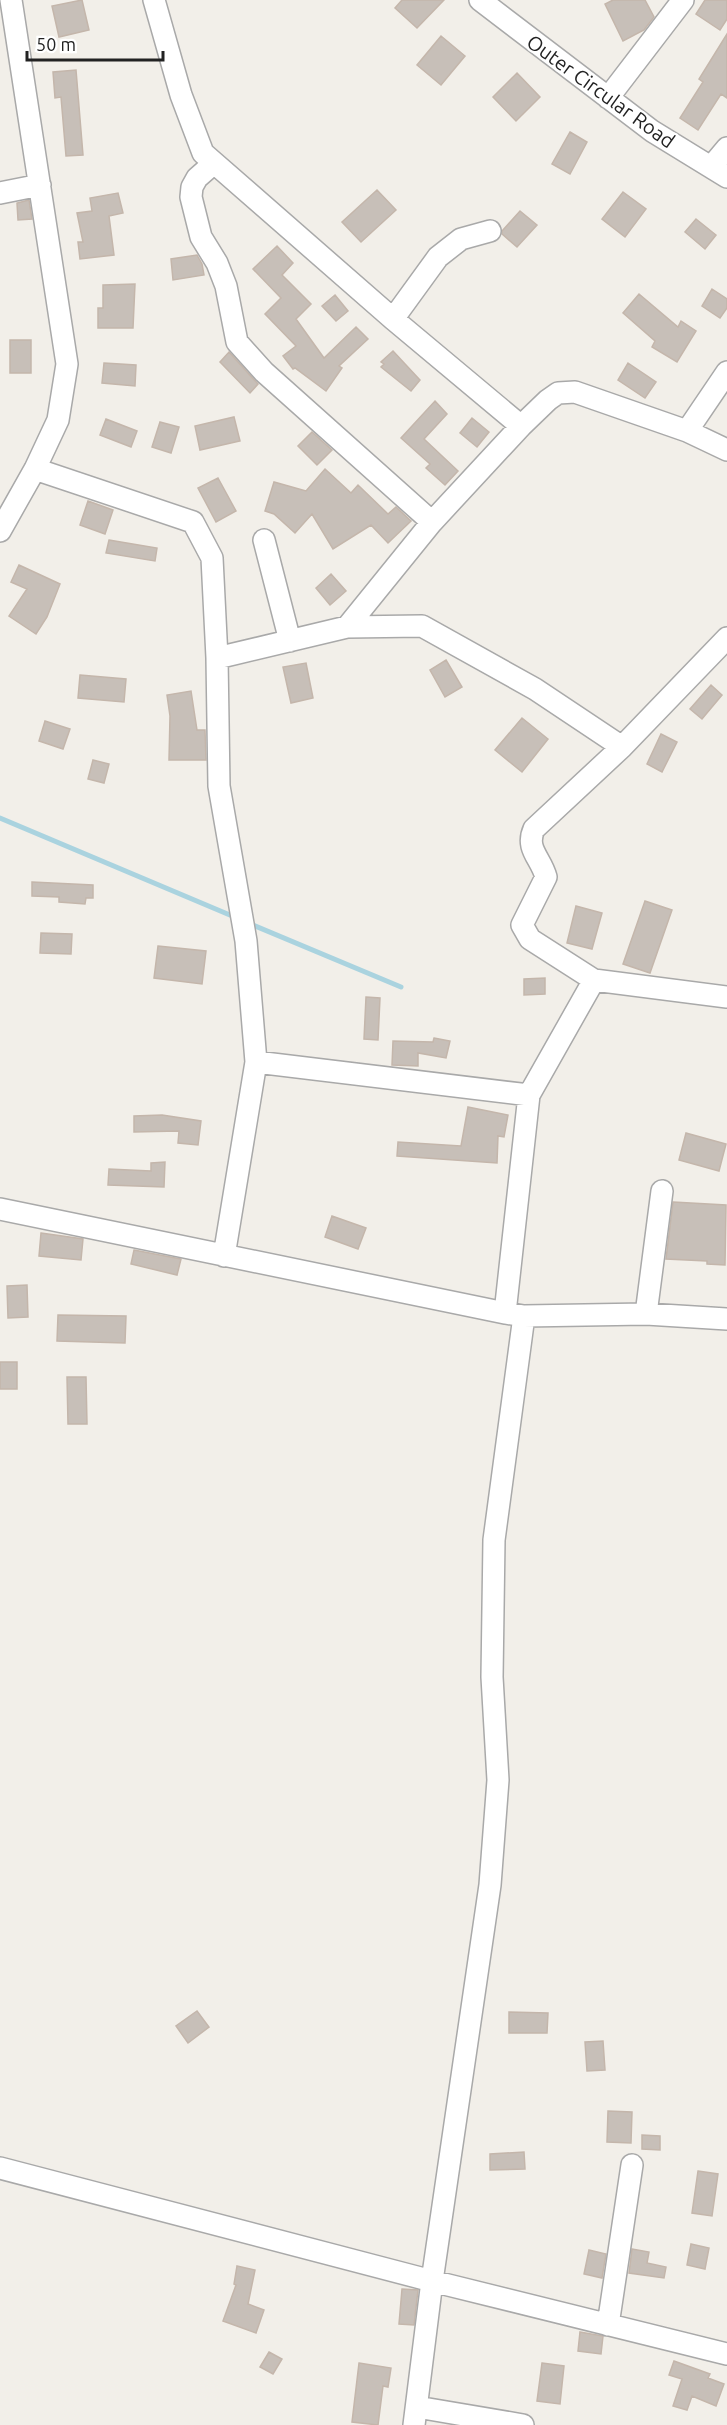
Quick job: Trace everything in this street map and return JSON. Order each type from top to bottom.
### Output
[{"type":"street","points":[[0,531],[35,469],[58,420],[67,364],[11,0]]},
{"type":"street","points":[[154,0],[181,95],[203,153],[393,319],[521,426]]},
{"type":"street","name":"Outer Circular Road","points":[[480,0],[652,131],[719,172]]},
{"type":"street","points":[[608,98],[683,0]]},
{"type":"street","points":[[719,172],[727,148]]},
{"type":"street","points":[[214,163],[197,178],[192,186],[190,197],[201,237],[217,263],[226,286],[237,342],[264,372],[432,522]]},
{"type":"street","points":[[0,193],[40,186]]},
{"type":"street","points":[[393,319],[438,257],[461,239],[490,231]]},
{"type":"street","points":[[687,431],[727,372]]},
{"type":"street","points":[[346,627],[432,522],[521,426],[558,393],[575,392],[687,431],[727,450]]},
{"type":"street","points":[[35,469],[193,522],[212,558],[217,658],[219,786],[246,941],[256,1062],[224,1256]]},
{"type":"street","points":[[264,540],[290,641]]},
{"type":"street","points":[[217,658],[346,627],[422,626],[535,689],[622,747]]},
{"type":"street","points":[[727,638],[622,747],[534,829],[529,839],[532,851],[546,877],[522,925],[530,939],[594,980],[727,997]]},
{"type":"street","points":[[523,2425],[415,2416],[432,2281],[490,1885],[498,1780],[492,1677],[494,1540],[515,1315],[529,1095],[594,980]]},
{"type":"street","points":[[256,1062],[529,1095]]},
{"type":"street","points":[[646,1314],[662,1191]]},
{"type":"street","points":[[0,1209],[515,1315],[646,1314],[727,1319]]},
{"type":"street","points":[[608,2325],[632,2165]]},
{"type":"street","points":[[0,2168],[432,2281],[727,2354]]},
{"type":"building","points":[[82,0],[89,30],[59,37],[52,6]]},
{"type":"building","points":[[402,0],[444,0],[417,28],[395,8]]},
{"type":"building","points":[[613,0],[645,0],[654,17],[644,30],[623,41],[605,4]]},
{"type":"building","points":[[705,0],[727,0],[727,19],[720,30],[696,14]]},
{"type":"building","points":[[727,34],[727,98],[721,94],[698,130],[680,118],[703,82],[699,79]]},
{"type":"building","points":[[441,36],[465,56],[441,85],[417,65]]},
{"type":"building","points":[[76,70],[83,155],[66,156],[61,97],[55,98],[53,72]]},
{"type":"building","points":[[517,73],[540,97],[516,121],[493,97]]},
{"type":"building","points":[[570,132],[587,142],[570,174],[552,164]]},
{"type":"building","points":[[377,190],[396,210],[361,242],[342,222]]},
{"type":"building","points":[[623,192],[646,209],[625,237],[602,219]]},
{"type":"building","points":[[118,193],[123,213],[109,216],[114,255],[80,259],[78,242],[83,242],[77,213],[92,211],[90,198]]},
{"type":"building","points":[[29,200],[32,219],[18,220],[17,203]]},
{"type":"building","points":[[520,211],[537,225],[517,247],[502,234],[502,231]]},
{"type":"building","points":[[696,219],[716,235],[705,249],[685,232]]},
{"type":"building","points":[[277,246],[293,263],[282,275],[311,304],[296,319],[324,358],[356,327],[368,339],[339,366],[342,368],[326,391],[295,368],[293,369],[283,356],[296,346],[265,314],[281,298],[253,269]]},
{"type":"building","points":[[197,255],[204,275],[173,280],[171,259]]},
{"type":"building","points":[[135,284],[133,328],[98,328],[98,308],[103,308],[103,285]]},
{"type":"building","points":[[712,289],[727,299],[727,308],[720,318],[702,306]]},
{"type":"building","points":[[639,294],[678,327],[681,321],[696,331],[677,362],[652,347],[655,341],[623,313]]},
{"type":"building","points":[[335,295],[348,311],[336,321],[322,306]]},
{"type":"building","points":[[10,340],[31,340],[31,373],[10,373]]},
{"type":"building","points":[[393,351],[420,380],[411,391],[381,367],[384,364],[381,362]]},
{"type":"building","points":[[229,352],[258,384],[250,393],[220,362]]},
{"type":"building","points":[[104,363],[136,365],[135,386],[102,383]]},
{"type":"building","points":[[628,363],[656,382],[645,398],[618,380]]},
{"type":"building","points":[[435,401],[447,414],[424,439],[458,471],[445,485],[426,468],[430,464],[401,438]]},
{"type":"building","points":[[234,417],[240,441],[200,450],[195,426]]},
{"type":"building","points":[[472,418],[489,432],[477,447],[460,433]]},
{"type":"building","points":[[106,419],[137,431],[131,447],[100,435]]},
{"type":"building","points":[[160,422],[179,427],[171,453],[152,447]]},
{"type":"building","points":[[312,432],[332,450],[317,465],[298,446]]},
{"type":"building","points":[[325,469],[351,493],[358,485],[388,514],[396,507],[411,521],[388,543],[371,525],[333,549],[312,514],[295,533],[274,514],[265,511],[274,482],[306,491]]},
{"type":"building","points":[[218,478],[236,511],[216,522],[198,488]]},
{"type":"building","points":[[88,501],[113,510],[105,534],[80,525]]},
{"type":"building","points":[[109,540],[157,548],[155,561],[106,553]]},
{"type":"building","points":[[19,565],[60,584],[47,617],[36,634],[9,616],[27,589],[11,582]]},
{"type":"building","points":[[331,574],[346,591],[330,605],[316,588]]},
{"type":"building","points":[[446,660],[462,687],[445,697],[430,670]]},
{"type":"building","points":[[306,663],[313,698],[291,703],[283,667]]},
{"type":"building","points":[[80,675],[126,679],[124,702],[78,698]]},
{"type":"building","points":[[711,685],[722,695],[702,719],[690,709]]},
{"type":"building","points":[[191,691],[197,730],[205,730],[206,760],[169,760],[170,716],[167,695]]},
{"type":"building","points":[[522,718],[548,739],[522,772],[495,750]]},
{"type":"building","points":[[45,721],[70,729],[63,749],[39,741]]},
{"type":"building","points":[[661,734],[677,742],[662,772],[647,764]]},
{"type":"building","points":[[93,760],[109,764],[104,783],[88,779]]},
{"type":"building","points":[[32,882],[93,885],[93,898],[86,898],[85,904],[59,902],[59,897],[32,896]]},
{"type":"building","points":[[645,901],[672,910],[650,973],[623,964]]},
{"type":"building","points":[[576,906],[602,913],[592,949],[567,943]]},
{"type":"building","points":[[41,933],[72,934],[71,954],[40,953]]},
{"type":"building","points":[[158,946],[206,951],[202,984],[154,978]]},
{"type":"building","points":[[545,978],[545,994],[524,995],[524,979]]},
{"type":"building","points":[[366,997],[380,998],[378,1040],[364,1039]]},
{"type":"building","points":[[434,1038],[450,1041],[446,1058],[418,1053],[418,1066],[392,1065],[393,1041],[433,1042]]},
{"type":"building","points":[[468,1107],[508,1115],[504,1137],[498,1136],[497,1163],[397,1156],[398,1142],[461,1146]]},
{"type":"building","points":[[162,1115],[201,1121],[198,1145],[178,1143],[179,1131],[134,1132],[134,1116]]},
{"type":"building","points":[[686,1133],[726,1144],[719,1171],[679,1160]]},
{"type":"building","points":[[165,1162],[164,1187],[108,1185],[109,1169],[151,1171],[151,1163]]},
{"type":"building","points":[[673,1202],[726,1205],[725,1265],[707,1264],[707,1261],[666,1259]]},
{"type":"building","points":[[332,1216],[366,1228],[358,1249],[325,1237]]},
{"type":"building","points":[[41,1233],[83,1239],[81,1260],[39,1256]]},
{"type":"building","points":[[134,1250],[181,1259],[177,1275],[131,1264]]},
{"type":"building","points":[[27,1285],[28,1317],[8,1318],[7,1286]]},
{"type":"building","points":[[58,1315],[126,1316],[125,1343],[57,1341]]},
{"type":"building","points":[[0,1362],[17,1362],[17,1389],[0,1389]]},
{"type":"building","points":[[67,1377],[86,1377],[87,1424],[68,1424]]},
{"type":"building","points":[[197,2011],[209,2027],[188,2043],[176,2026]]},
{"type":"building","points":[[509,2012],[548,2013],[547,2033],[509,2033]]},
{"type":"building","points":[[603,2041],[605,2070],[587,2071],[585,2042]]},
{"type":"building","points":[[608,2111],[632,2112],[631,2143],[607,2142]]},
{"type":"building","points":[[642,2135],[660,2136],[660,2150],[642,2149]]},
{"type":"building","points":[[524,2152],[525,2169],[490,2170],[490,2154]]},
{"type":"building","points":[[698,2171],[718,2174],[712,2216],[692,2213]]},
{"type":"building","points":[[691,2244],[709,2248],[705,2269],[687,2265]]},
{"type":"building","points":[[632,2249],[649,2252],[647,2263],[666,2267],[664,2278],[629,2273]]},
{"type":"building","points":[[589,2250],[606,2254],[602,2278],[584,2274]]},
{"type":"building","points":[[237,2266],[255,2270],[248,2304],[264,2310],[256,2333],[223,2321],[236,2285],[234,2284]]},
{"type":"building","points":[[402,2289],[418,2290],[414,2325],[399,2324]]},
{"type":"building","points":[[580,2332],[603,2336],[601,2354],[578,2351]]},
{"type":"building","points":[[269,2352],[282,2359],[273,2374],[260,2367]]},
{"type":"building","points":[[674,2361],[710,2374],[708,2378],[724,2384],[716,2406],[692,2396],[687,2410],[673,2406],[682,2379],[669,2375]]},
{"type":"building","points":[[359,2363],[391,2368],[388,2387],[383,2386],[378,2425],[352,2422]]},
{"type":"building","points":[[542,2363],[564,2366],[560,2404],[537,2401]]},
{"type":"waterway","points":[[0,818],[237,918]]},
{"type":"waterway","points":[[248,923],[401,987]]}]
